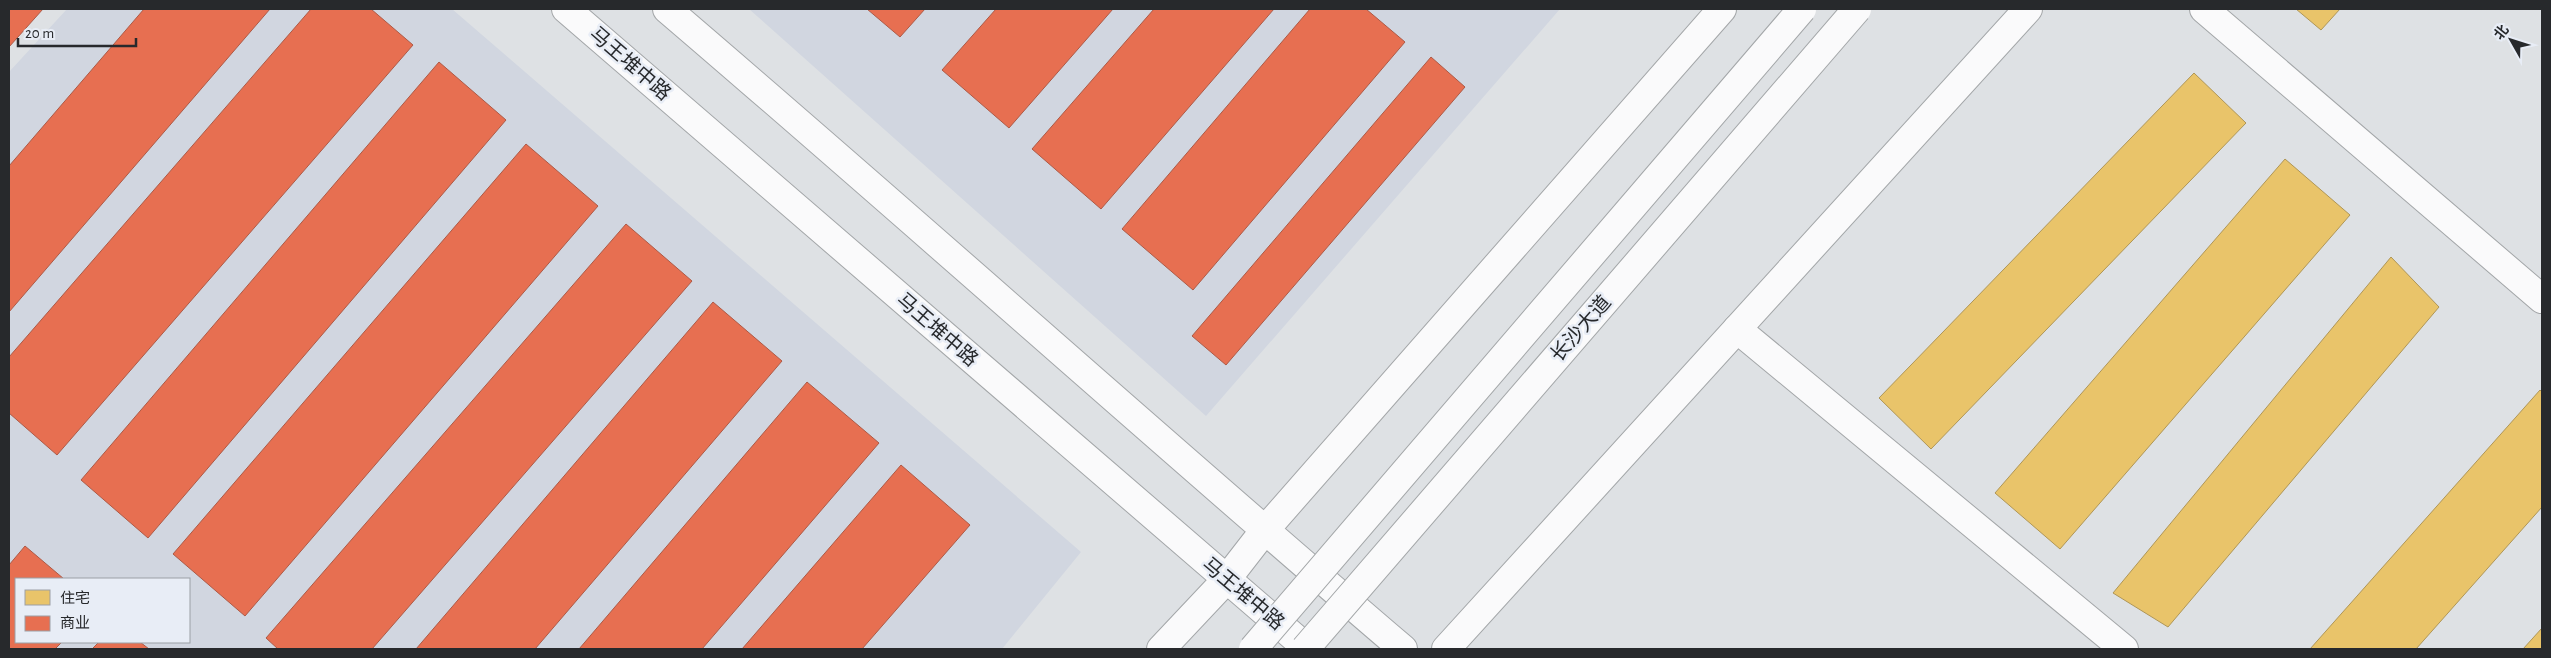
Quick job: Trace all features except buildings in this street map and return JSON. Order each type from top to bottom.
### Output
[{"type":"main road","name":"马王堆中路","points":[[566,9],[1307,649]]},
{"type":"main road","points":[[667,9],[882,193],[1264,531],[1403,649]]},
{"type":"main road","points":[[1161,649],[1226,580],[1264,531],[1722,9]]},
{"type":"main road","name":"长沙大道","points":[[1253,649],[1802,9]]},
{"type":"main road","name":"长沙大道","points":[[1307,649],[1856,9]]},
{"type":"main road","points":[[1446,649],[2028,9]]},
{"type":"main road","points":[[2204,9],[2542,299]]},
{"type":"main road","points":[[1737,329],[2124,649]]},
{"type":"shaded area","points":[[67,9],[452,9],[1081,552],[1002,649],[9,649],[9,72]]},
{"type":"shaded area","points":[[749,9],[1560,9],[1206,416]]}]
